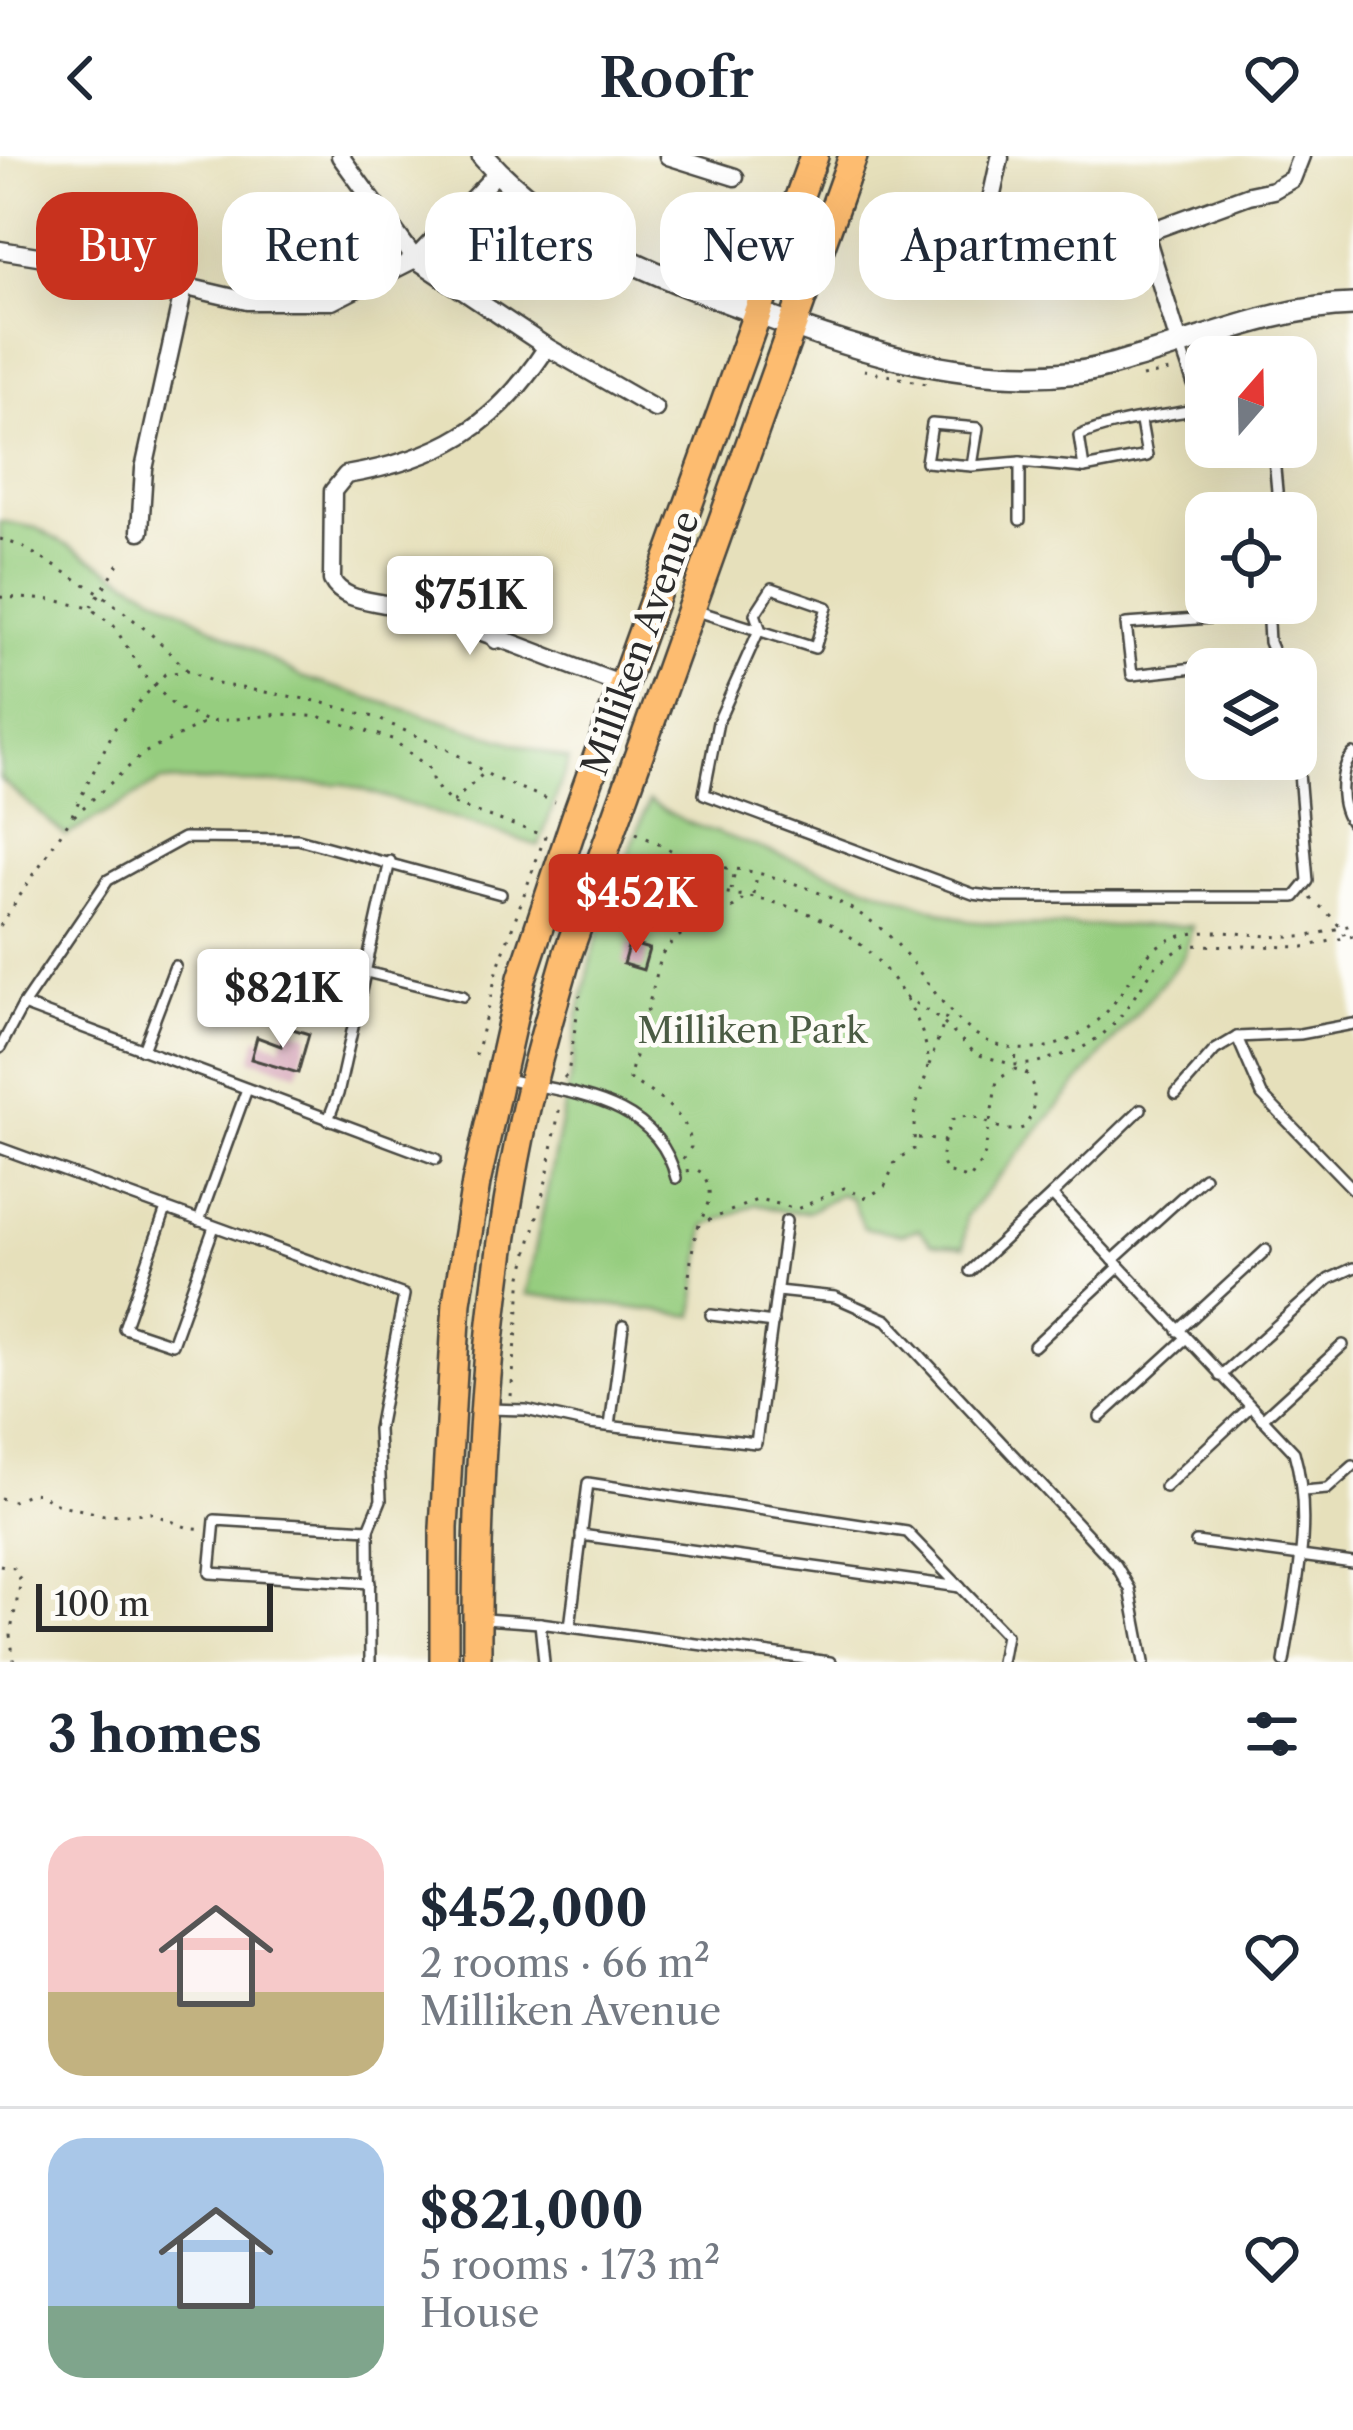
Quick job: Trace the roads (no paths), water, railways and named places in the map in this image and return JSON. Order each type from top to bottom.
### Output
[{"type":"main road","name":"Milliken Avenue","points":[[444,1662],[444,1528],[458,1302],[476,1183],[532,941],[814,156]]},
{"type":"main road","name":"Milliken Avenue","points":[[477,1662],[483,1409],[506,1210],[532,1085],[568,952],[853,156]]},
{"type":"street","points":[[340,156],[415,259],[547,347],[655,409]]},
{"type":"street","points":[[668,156],[735,177]]},
{"type":"street","points":[[1159,228],[1273,190],[1292,179],[1300,156]]},
{"type":"street","points":[[993,192],[1000,158]]},
{"type":"street","points":[[198,291],[247,302],[332,301],[415,259],[490,164],[550,215],[651,274],[893,360],[960,372],[1024,376],[1083,372],[1184,356],[1273,314],[1353,305]]},
{"type":"street","points":[[0,250],[36,256]]},
{"type":"street","points":[[1159,277],[1184,356]]},
{"type":"street","points":[[140,531],[144,469],[181,300]]},
{"type":"street","points":[[547,347],[506,405],[458,441],[420,458],[346,475],[337,482],[332,580],[337,590],[623,685]]},
{"type":"street","points":[[496,640],[517,571]]},
{"type":"lane","points":[[1084,468],[1079,436],[1102,426],[1185,412]]},
{"type":"lane","points":[[972,466],[978,428],[932,424],[926,462],[972,466],[1020,462],[1084,468],[1147,456],[1141,422]]},
{"type":"lane","points":[[1020,462],[1020,520]]},
{"type":"lane","points":[[691,610],[760,628],[815,648],[827,608],[772,588],[755,614],[760,628],[718,722],[704,794],[952,886],[996,897],[1294,897],[1308,881],[1300,780]]},
{"type":"lane","points":[[1185,617],[1126,624],[1132,675],[1185,671]]},
{"type":"lane","points":[[1353,754],[1343,770],[1344,814],[1353,825]]},
{"type":"lane","points":[[0,1048],[23,1005],[109,880],[184,838],[298,838],[501,894]]},
{"type":"lane","points":[[328,1120],[338,1094],[390,861]]},
{"type":"lane","points":[[143,1050],[175,966]]},
{"type":"lane","points":[[362,970],[463,996]]},
{"type":"lane","points":[[23,1005],[436,1160]]},
{"type":"lane","points":[[1176,1094],[1215,1050],[1237,1037],[1300,1034],[1353,1024]]},
{"type":"lane","points":[[1237,1037],[1262,1095],[1353,1189]]},
{"type":"lane","points":[[499,1077],[632,1113],[655,1133],[681,1176]]},
{"type":"lane","points":[[199,1221],[247,1089]]},
{"type":"lane","points":[[970,1271],[1141,1109]]},
{"type":"lane","points":[[0,1148],[404,1295],[378,1429],[381,1500],[369,1529],[370,1662]]},
{"type":"lane","points":[[1034,1346],[1204,1177]]},
{"type":"lane","points":[[1052,1195],[1294,1452],[1303,1491],[1301,1556],[1284,1662]]},
{"type":"lane","points":[[166,1209],[124,1328],[172,1344],[214,1226]]},
{"type":"lane","points":[[483,1409],[756,1443],[786,1221]]},
{"type":"lane","points":[[1100,1417],[1266,1250]]},
{"type":"lane","points":[[1220,1376],[1329,1279],[1353,1268]]},
{"type":"lane","points":[[778,1291],[835,1297],[887,1320],[1116,1565],[1130,1589],[1144,1662]]},
{"type":"lane","points":[[711,1315],[773,1323]]},
{"type":"lane","points":[[610,1426],[623,1326]]},
{"type":"lane","points":[[1262,1418],[1342,1345]]},
{"type":"lane","points":[[1165,1487],[1250,1407]]},
{"type":"lane","points":[[1303,1491],[1327,1489],[1353,1466]]},
{"type":"lane","points":[[570,1627],[588,1483],[907,1532],[1006,1635],[1001,1662]]},
{"type":"lane","points":[[369,1529],[215,1520],[210,1573],[370,1583]]},
{"type":"lane","points":[[581,1535],[960,1587]]},
{"type":"lane","points":[[1196,1542],[1353,1563]]},
{"type":"lane","points":[[477,1619],[540,1623],[830,1662]]},
{"type":"lane","points":[[540,1623],[544,1662]]},
{"type":"park label","name":"Milliken Park","points":[[752,1030]]}]
